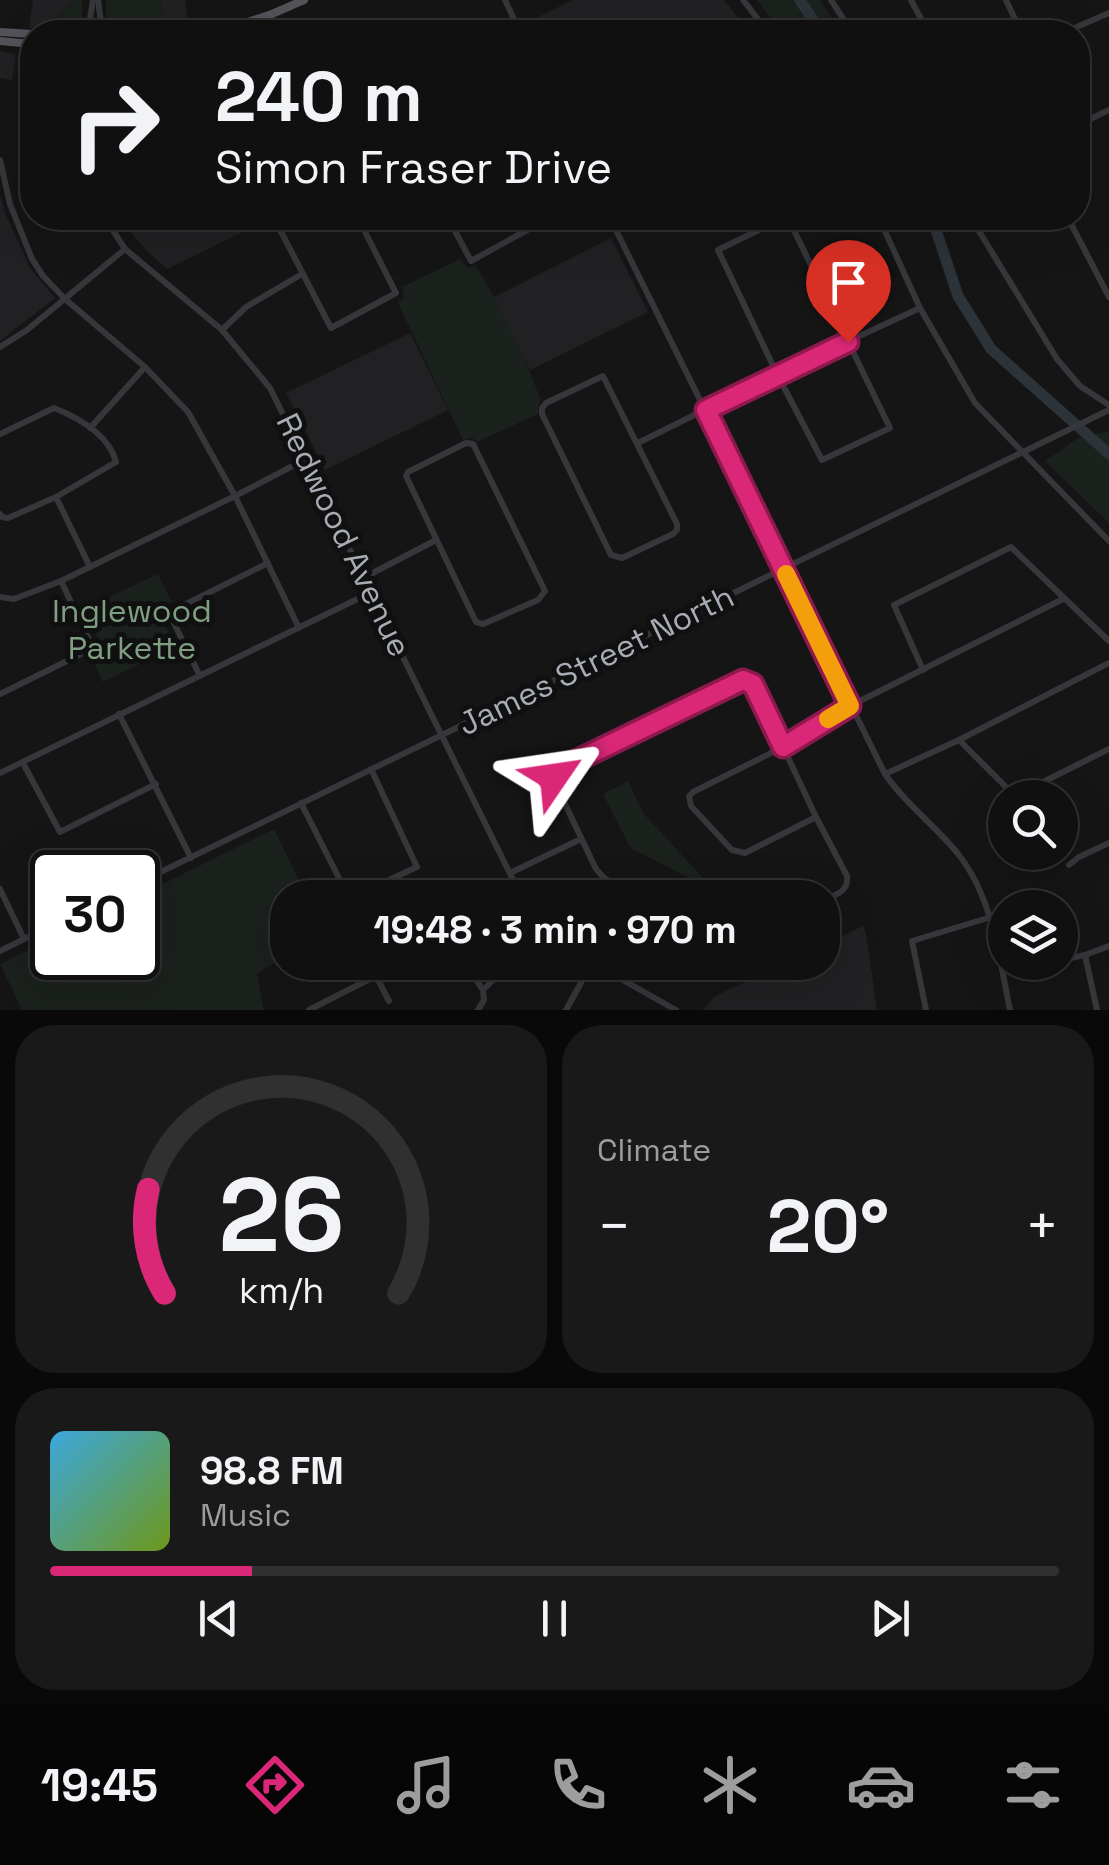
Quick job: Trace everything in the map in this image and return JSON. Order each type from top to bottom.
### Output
[{"type":"main road","points":[[255,20],[304,0]]},
{"type":"street","points":[[743,0],[759,20]]},
{"type":"street","points":[[0,160],[22,237],[44,276],[188,412],[235,496],[299,628]]},
{"type":"street","name":"Redwood Avenue","points":[[113,230],[125,249],[222,330],[270,388],[514,880]]},
{"type":"street","points":[[280,230],[331,328],[396,293],[364,230]]},
{"type":"street","points":[[455,230],[471,260],[529,230]]},
{"type":"street","points":[[616,230],[885,774],[898,794],[967,866],[988,911]]},
{"type":"street","points":[[760,230],[718,250],[822,460],[890,428],[791,230]]},
{"type":"street","points":[[885,230],[920,308],[974,404],[1109,541]]},
{"type":"street","points":[[979,230],[1058,359],[1080,386],[1109,407]]},
{"type":"street","points":[[1074,230],[1109,296]]},
{"type":"street","points":[[0,347],[28,330],[125,249]]},
{"type":"street","points":[[222,330],[246,307],[302,274]]},
{"type":"street","points":[[638,443],[920,308]]},
{"type":"street","points":[[90,428],[145,368]]},
{"type":"street","points":[[603,376],[638,443],[677,530],[616,558],[611,555],[542,408],[603,376]]},
{"type":"street","name":"James Street North","points":[[160,873],[1090,420],[1109,407]]},
{"type":"street","points":[[0,434],[54,408],[90,428],[112,450],[116,462],[56,497],[8,518],[0,514]]},
{"type":"street","points":[[469,442],[544,594],[479,624],[436,540],[406,476],[469,442]]},
{"type":"street","points":[[0,597],[14,599],[61,581],[306,458]]},
{"type":"street","points":[[56,497],[90,567]]},
{"type":"street","points":[[365,577],[436,540]]},
{"type":"street","points":[[923,670],[894,606],[1011,547],[1109,641]]},
{"type":"street","points":[[200,676],[172,611],[268,563]]},
{"type":"street","points":[[0,694],[93,648],[61,581]]},
{"type":"street","points":[[0,773],[372,592]]},
{"type":"street","points":[[816,817],[738,853],[689,801],[689,796],[783,747],[850,706],[1063,599]]},
{"type":"street","points":[[885,774],[1109,664]]},
{"type":"street","points":[[608,880],[596,869],[554,783],[557,771],[747,680],[753,684],[847,876],[848,883],[840,892]]},
{"type":"street","points":[[120,714],[191,858]]},
{"type":"street","points":[[959,740],[1015,796],[1109,749]]},
{"type":"street","points":[[22,763],[60,832],[156,784]]},
{"type":"street","points":[[371,770],[416,868],[389,880]]},
{"type":"street","points":[[301,803],[340,880]]},
{"type":"street","points":[[510,872],[581,839]]},
{"type":"street","points":[[1078,858],[1109,842]]},
{"type":"street","points":[[0,889],[24,939]]},
{"type":"street","points":[[926,1010],[912,942],[988,919]]},
{"type":"street","points":[[0,950],[30,936]]},
{"type":"street","points":[[1078,957],[1109,946]]},
{"type":"street","points":[[1086,956],[1097,1010]]},
{"type":"street","points":[[309,1010],[368,980]]},
{"type":"street","points":[[378,980],[388,1001]]},
{"type":"street","points":[[476,980],[484,997],[478,1010]]},
{"type":"street","points":[[482,990],[492,980]]},
{"type":"street","points":[[566,1010],[582,980]]},
{"type":"street","points":[[622,980],[676,1010]]},
{"type":"street","points":[[1003,980],[1010,1010]]},
{"type":"shaded area","points":[[33,0],[74,0],[53,20],[30,20]]},
{"type":"shaded area","points":[[161,0],[185,0],[188,20],[163,20]]},
{"type":"shaded area","points":[[573,0],[724,0],[740,20],[532,20]]},
{"type":"shaded area","points":[[0,51],[16,54],[12,80],[0,78]]},
{"type":"shaded area","points":[[0,195],[30,268],[55,298],[0,341]]},
{"type":"shaded area","points":[[129,230],[241,233],[167,269]]},
{"type":"shaded area","points":[[611,238],[648,312],[530,370],[494,297]]},
{"type":"shaded area","points":[[410,333],[448,410],[325,470],[286,393]]},
{"type":"shaded area","points":[[863,926],[877,1010],[703,1010],[715,996],[749,980],[840,980],[840,937]]},
{"type":"green space","points":[[74,0],[82,0],[79,20],[53,20]]},
{"type":"green space","points":[[106,0],[161,0],[163,20],[106,20]]},
{"type":"green space","points":[[757,0],[820,0],[833,20],[772,20]]},
{"type":"green space","points":[[460,259],[468,268],[475,265],[485,281],[541,401],[538,414],[477,442],[472,438],[463,440],[398,303],[404,297],[402,287]]},
{"type":"green space","points":[[1109,431],[1109,523],[1045,461],[1077,439]]},
{"type":"green space","name":"Inglewood Parkette","points":[[158,574],[171,601],[164,607],[163,621],[176,646],[103,682],[92,658],[100,654],[101,644],[84,609]]},
{"type":"green space","points":[[628,781],[643,813],[705,880],[693,880],[634,850],[603,794]]},
{"type":"green space","points":[[274,829],[299,880],[270,880],[270,966],[257,974],[264,1010],[22,1010],[0,964],[30,949],[30,980],[160,980],[160,885]]},
{"type":"waterway","points":[[800,0],[813,20]]},
{"type":"waterway","points":[[936,230],[958,296],[991,349],[1109,454]]},
{"type":"slow traffic","points":[[786,574],[850,706],[828,719]]},
{"type":"route","points":[[554,777],[561,768],[743,680],[753,684],[783,747],[850,706],[706,410],[848,342]]}]
